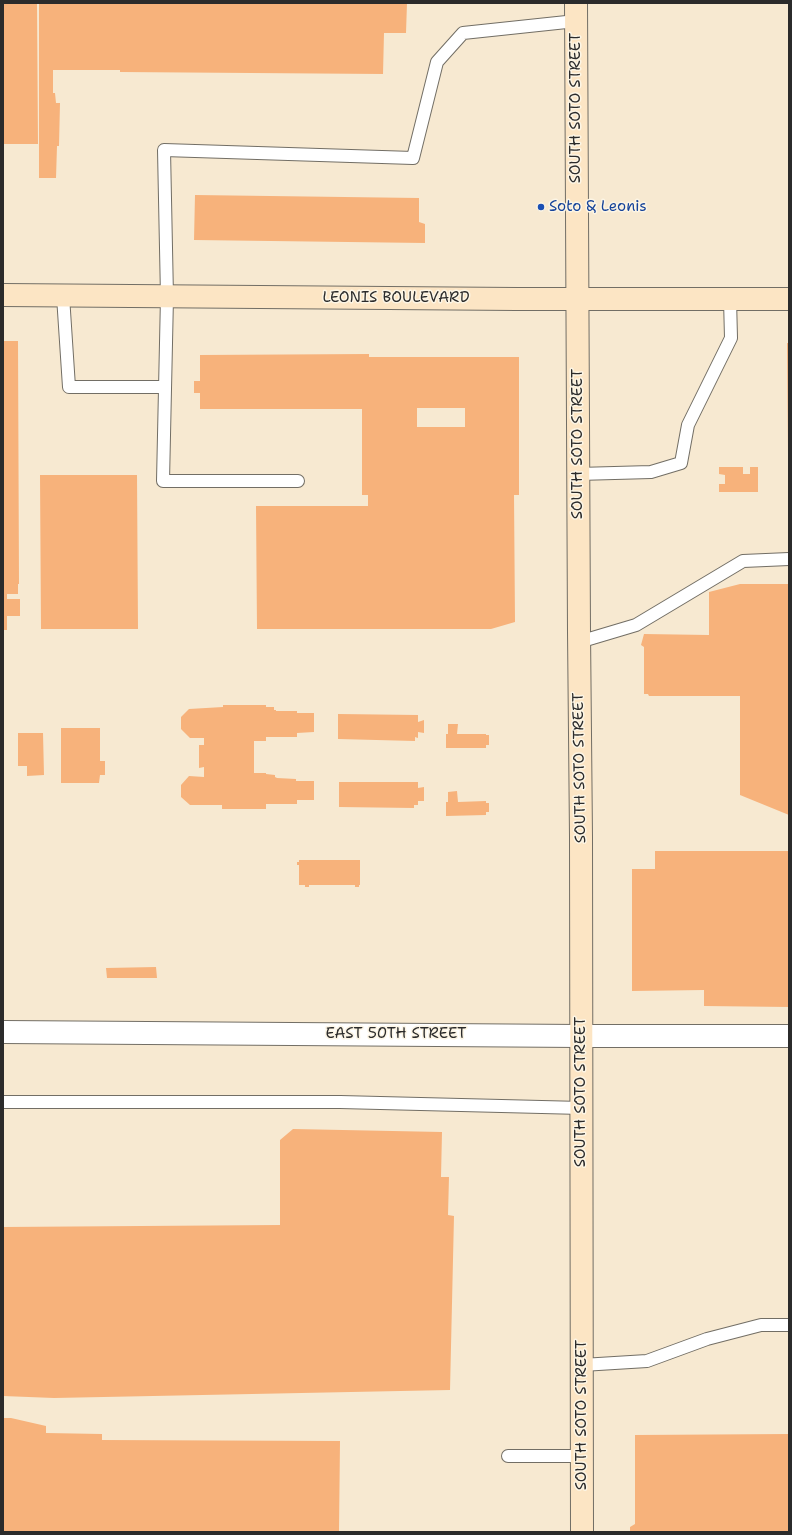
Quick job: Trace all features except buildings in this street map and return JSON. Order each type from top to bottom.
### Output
[{"type":"main road","name":"SOUTH SOTO STREET","points":[[576,12],[581,837],[582,1532]]},
{"type":"main road","name":"LEONIS BOULEVARD","points":[[3,296],[577,299],[789,298]]},
{"type":"street","name":"EAST 50TH STREET","points":[[3,1032],[789,1036]]},
{"type":"lane","points":[[298,481],[163,481],[167,297],[164,150],[414,158],[437,62],[463,34],[576,12]]},
{"type":"lane","points":[[63,296],[69,387],[165,387]]},
{"type":"lane","points":[[578,474],[652,472],[681,463],[688,424],[731,338],[730,299]]},
{"type":"lane","points":[[579,642],[636,624],[743,561],[789,559]]},
{"type":"lane","points":[[3,1102],[340,1102],[582,1108]]},
{"type":"lane","points":[[582,1365],[647,1361],[707,1339],[761,1325],[789,1325]]},
{"type":"lane","points":[[508,1456],[581,1456]]},
{"type":"place","name":"Soto & Leonis","points":[[541,207]]}]
